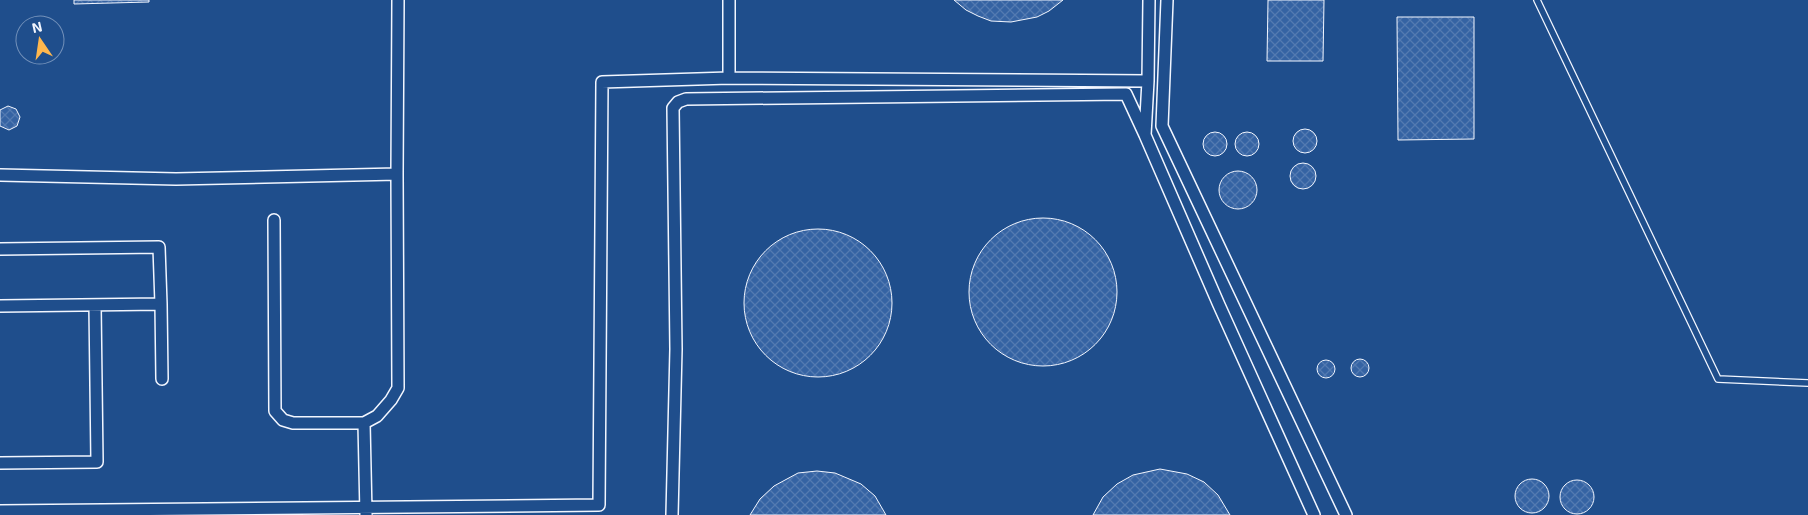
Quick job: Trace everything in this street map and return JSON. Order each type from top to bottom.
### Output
[{"type":"street","points":[[274,220],[275,411],[283,420],[293,423],[364,423],[377,416],[391,400],[398,388],[398,0]]},
{"type":"street","points":[[729,0],[729,78]]},
{"type":"street","points":[[1145,135],[1149,0]]},
{"type":"street","points":[[1166,0],[1162,126],[1346,515]]},
{"type":"street","points":[[0,511],[366,511],[599,505],[602,82],[729,78],[1148,81]]},
{"type":"street","points":[[672,515],[676,349],[673,108],[678,102],[686,99],[1126,94],[1314,515]]},
{"type":"street","points":[[0,175],[176,179],[397,174]]},
{"type":"street","points":[[0,249],[159,247],[162,379]]},
{"type":"street","points":[[0,306],[161,304]]},
{"type":"street","points":[[0,463],[97,462],[95,305]]},
{"type":"street","points":[[364,423],[366,511]]},
{"type":"lane","points":[[1537,0],[1718,378],[1808,384]]},
{"type":"building","points":[[74,0],[149,0],[149,2],[74,4]]},
{"type":"building","points":[[954,0],[1063,0],[1049,11],[1037,17],[1011,22],[991,21],[978,16],[966,10]]},
{"type":"building","points":[[1268,0],[1324,0],[1323,61],[1267,61]]},
{"type":"building","points":[[1397,17],[1474,17],[1474,139],[1398,140]]},
{"type":"building","points":[[8,106],[16,109],[20,117],[17,126],[9,130],[0,126],[0,110]]},
{"type":"building","points":[[1300,129],[1310,129],[1317,136],[1317,146],[1310,153],[1300,153],[1293,146],[1293,136]]},
{"type":"building","points":[[1215,132],[1220,133],[1226,139],[1226,149],[1220,155],[1215,156],[1210,155],[1204,149],[1203,144],[1204,139],[1210,133]]},
{"type":"building","points":[[1247,132],[1252,133],[1258,139],[1258,149],[1252,155],[1247,156],[1242,155],[1236,149],[1235,144],[1236,139],[1242,133]]},
{"type":"building","points":[[1303,163],[1312,167],[1316,176],[1312,185],[1303,189],[1294,185],[1290,176],[1294,167]]},
{"type":"building","points":[[1238,171],[1251,177],[1257,190],[1251,203],[1238,209],[1225,203],[1219,190],[1225,177]]},
{"type":"building","points":[[1043,218],[1057,219],[1071,224],[1095,240],[1111,264],[1116,278],[1116,306],[1111,320],[1095,344],[1071,360],[1057,365],[1043,366],[1029,365],[1015,360],[991,344],[975,320],[970,306],[969,292],[970,278],[975,264],[991,240],[1015,224],[1029,219]]},
{"type":"building","points":[[818,229],[832,230],[846,235],[870,251],[886,275],[891,289],[891,317],[886,331],[870,355],[846,371],[832,376],[818,377],[804,376],[790,371],[766,355],[750,331],[745,317],[744,303],[745,289],[750,275],[766,251],[790,235],[804,230]]},
{"type":"building","points":[[1360,359],[1366,362],[1369,368],[1366,374],[1360,377],[1354,374],[1351,368],[1354,362]]},
{"type":"building","points":[[1322,360],[1330,360],[1335,365],[1333,376],[1322,378],[1317,373],[1317,365]]},
{"type":"building","points":[[1160,469],[1187,474],[1204,482],[1218,495],[1230,515],[1093,515],[1103,497],[1117,484],[1133,475]]},
{"type":"building","points":[[817,471],[835,473],[861,484],[875,496],[886,515],[750,515],[760,499],[774,486],[798,473]]},
{"type":"building","points":[[1532,479],[1544,484],[1549,496],[1544,508],[1532,513],[1520,508],[1515,496],[1520,484]]},
{"type":"building","points":[[1577,480],[1584,481],[1589,485],[1593,490],[1593,504],[1589,509],[1584,513],[1577,514],[1570,513],[1565,509],[1561,504],[1560,497],[1561,490],[1565,485],[1570,481]]}]
